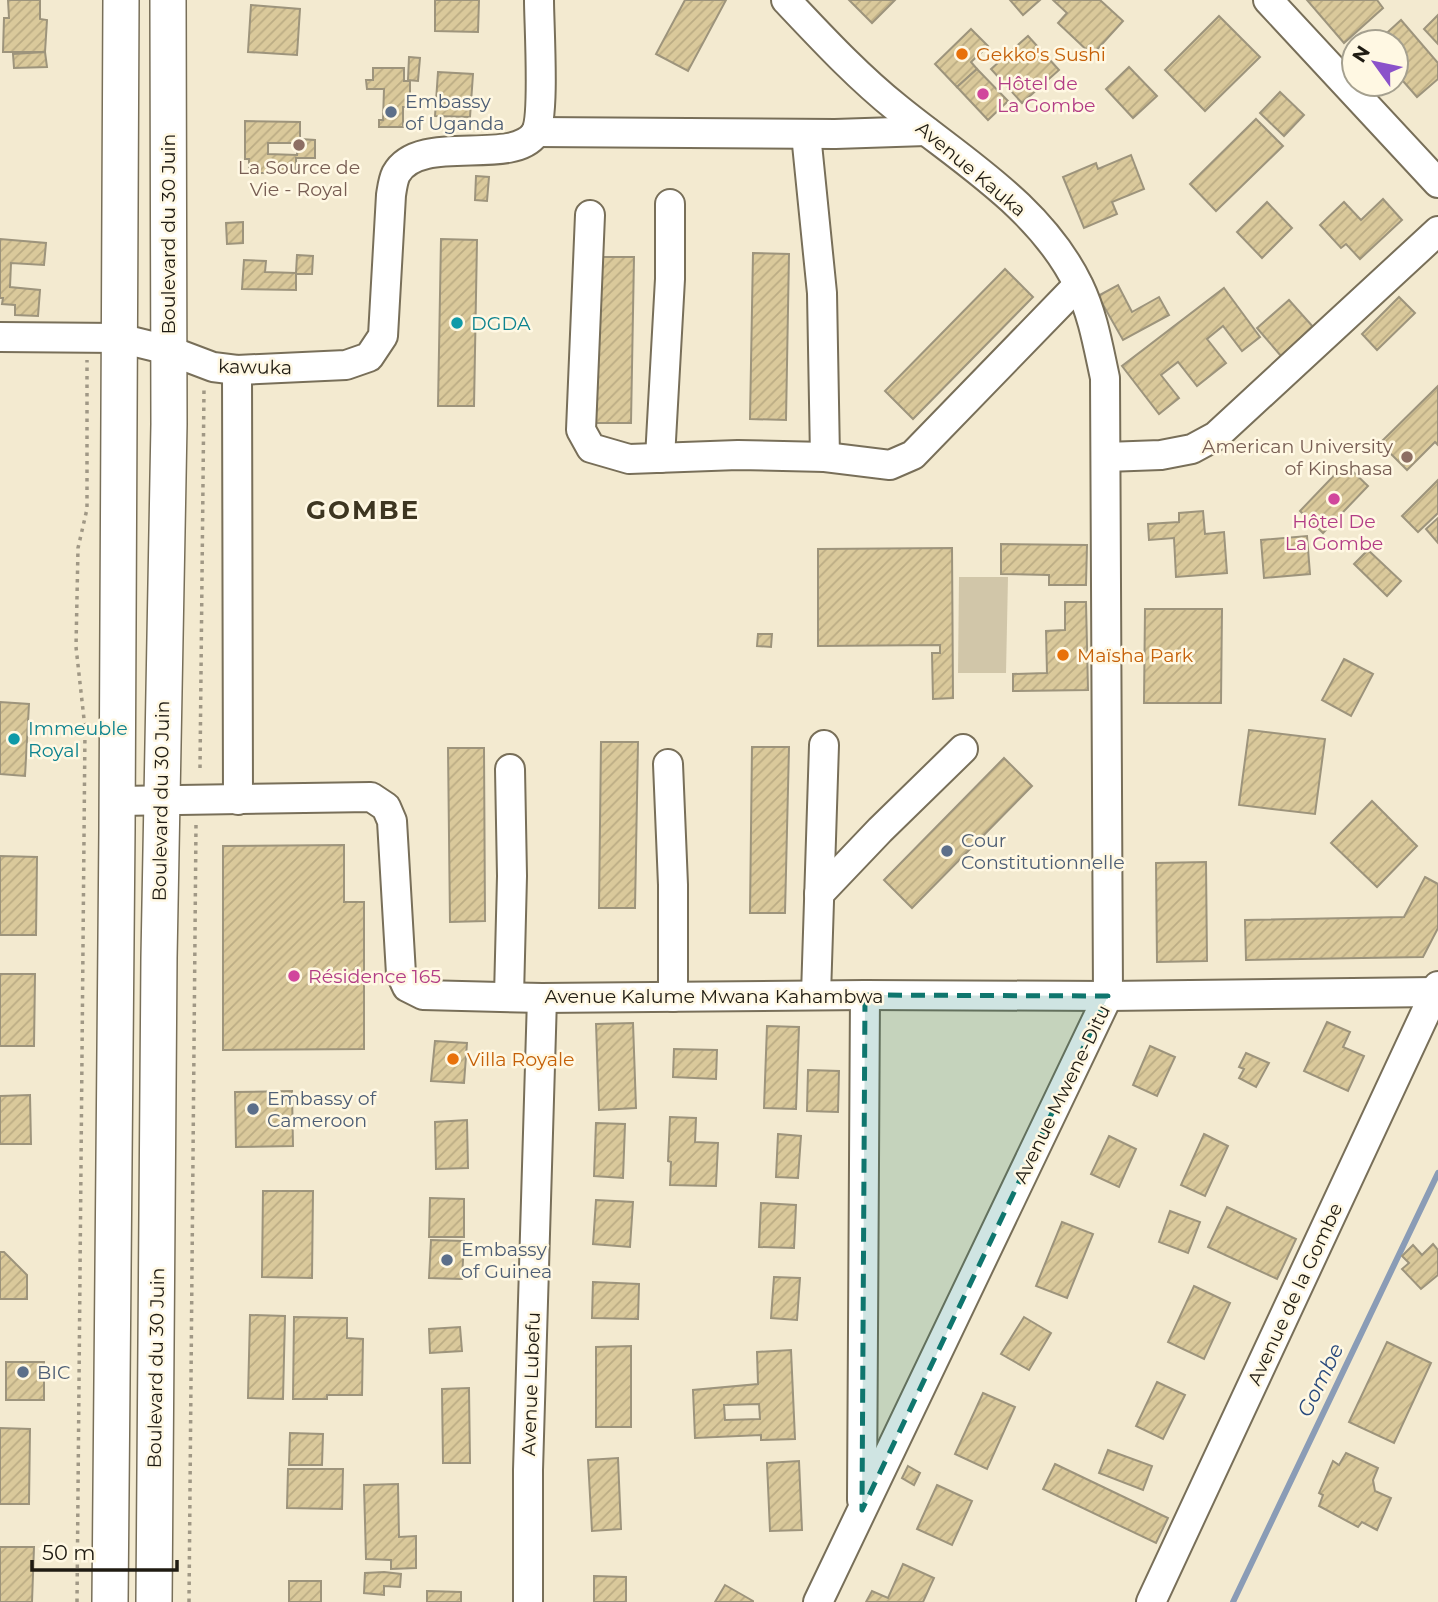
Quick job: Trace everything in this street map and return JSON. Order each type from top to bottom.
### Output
[{"type":"main road","points":[[110,1602],[118,801],[103,338],[121,0]]},
{"type":"main road","name":"Boulevard du 30 Juin","points":[[154,1602],[161,801],[169,424],[168,0]]},
{"type":"street","points":[[539,0],[540,112],[536,132],[806,134],[926,131]]},
{"type":"street","name":"Avenue Kauka","points":[[786,0],[845,63],[926,131],[978,169],[1021,208],[1056,247],[1078,285],[1093,322],[1105,378],[1106,457]]},
{"type":"street","points":[[1268,0],[1438,183]]},
{"type":"street","name":"kawuka","points":[[0,337],[103,338],[168,350],[205,365],[237,370],[345,365],[369,356],[383,336],[391,195],[396,173],[411,161],[429,154],[521,146],[536,132]]},
{"type":"street","points":[[806,134],[822,293],[825,457]]},
{"type":"street","points":[[660,458],[670,279],[670,204]]},
{"type":"street","points":[[590,215],[581,430],[591,448],[629,458],[738,455],[825,457],[890,465],[913,455],[1078,285]]},
{"type":"street","points":[[1106,457],[1161,455],[1192,449],[1216,436],[1438,231]]},
{"type":"street","points":[[237,370],[238,800]]},
{"type":"street","name":"Avenue Mwene-Ditu","points":[[818,1602],[1108,996],[1106,457]]},
{"type":"street","points":[[816,995],[824,745]]},
{"type":"street","points":[[819,894],[962,749]]},
{"type":"street","points":[[668,764],[673,885],[673,997]]},
{"type":"street","points":[[509,996],[512,876],[510,769]]},
{"type":"street","name":"Avenue Kalume Mwana Kahambwa","points":[[118,801],[371,797],[386,807],[392,821],[401,974],[407,988],[423,996],[1108,996],[1437,989]]},
{"type":"street","name":"Avenue de la Gombe","points":[[1151,1602],[1437,989]]},
{"type":"street","points":[[862,1510],[865,995]]},
{"type":"street","name":"Avenue Lubefu","points":[[528,1602],[528,1470],[542,998]]},
{"type":"path","points":[[77,1602],[85,728],[76,647],[78,548],[87,509],[103,338]]},
{"type":"path","points":[[200,768],[205,365]]},
{"type":"path","points":[[189,1602],[196,817]]},
{"type":"highlighted area","points":[[865,995],[1108,996],[862,1510]]},
{"type":"shaded area","points":[[959,577],[1008,577],[1006,673],[958,673]]},
{"type":"building","points":[[8,0],[40,0],[40,19],[47,20],[45,52],[3,52],[4,18],[9,18]]},
{"type":"building","points":[[435,0],[479,0],[478,32],[435,31]]},
{"type":"building","points":[[685,0],[726,0],[688,71],[656,54]]},
{"type":"building","points":[[849,0],[895,0],[872,23]]},
{"type":"building","points":[[1010,0],[1040,0],[1023,15]]},
{"type":"building","points":[[1053,0],[1100,0],[1123,21],[1092,55],[1058,23],[1067,13]]},
{"type":"building","points":[[1307,0],[1377,0],[1383,8],[1361,28],[1340,28],[1340,38]]},
{"type":"building","points":[[251,5],[300,9],[297,55],[248,52]]},
{"type":"building","points":[[1438,15],[1438,44],[1424,29]]},
{"type":"building","points":[[1219,16],[1260,57],[1205,111],[1165,70]]},
{"type":"building","points":[[1401,20],[1408,28],[1392,28]]},
{"type":"building","name":"Gekko's Sushi","points":[[971,29],[988,46],[971,62],[977,69],[957,87],[935,64]]},
{"type":"building","points":[[1410,30],[1438,63],[1438,79],[1417,97],[1410,89]]},
{"type":"building","points":[[1028,36],[1059,70],[1022,103],[991,69]]},
{"type":"building","points":[[45,52],[47,67],[14,68],[13,54]]},
{"type":"building","points":[[409,57],[420,58],[418,81],[408,80]]},
{"type":"building","points":[[1129,67],[1157,96],[1133,118],[1106,89]]},
{"type":"building","points":[[373,68],[404,68],[404,81],[410,81],[410,107],[403,107],[403,127],[379,127],[379,120],[383,120],[384,89],[367,89],[366,80],[373,80]]},
{"type":"building","points":[[977,69],[1008,101],[988,120],[957,87]]},
{"type":"building","points":[[438,72],[473,74],[470,117],[435,116]]},
{"type":"building","points":[[1280,92],[1304,115],[1284,136],[1260,113]]},
{"type":"building","points":[[1256,119],[1283,146],[1216,211],[1190,184]]},
{"type":"building","points":[[245,121],[300,122],[300,139],[315,140],[315,158],[296,158],[296,173],[249,173],[249,159],[245,159]],"holes":[[[268,143],[297,143],[297,155],[268,154]]]},
{"type":"building","points":[[1131,155],[1144,189],[1112,202],[1117,214],[1084,228],[1063,177],[1096,163],[1098,169]]},
{"type":"building","points":[[476,176],[489,177],[487,201],[475,200]]},
{"type":"building","points":[[1383,199],[1402,220],[1360,259],[1346,244],[1341,248],[1320,225],[1344,202],[1361,220]]},
{"type":"building","points":[[1267,202],[1292,228],[1262,258],[1237,232]]},
{"type":"building","points":[[243,222],[243,243],[227,244],[226,223]]},
{"type":"building","points":[[0,239],[46,243],[44,265],[11,263],[10,287],[40,290],[38,316],[15,315],[15,305],[2,304]]},
{"type":"building","name":"DGDA","points":[[441,239],[477,240],[474,406],[438,406]]},
{"type":"building","points":[[753,253],[789,254],[786,420],[750,419]]},
{"type":"building","points":[[297,255],[313,256],[312,274],[296,274],[296,290],[242,289],[244,260],[266,261],[265,272],[296,273]]},
{"type":"building","points":[[598,257],[634,257],[631,423],[595,423]]},
{"type":"building","points":[[1005,269],[1033,297],[913,419],[885,391]]},
{"type":"building","points":[[1118,285],[1132,312],[1159,297],[1169,315],[1123,340],[1098,296]]},
{"type":"building","points":[[1224,288],[1260,337],[1242,351],[1223,326],[1207,339],[1226,363],[1197,386],[1178,362],[1161,375],[1179,398],[1159,414],[1122,366]]},
{"type":"building","points":[[1399,297],[1415,313],[1377,350],[1362,334]]},
{"type":"building","points":[[1289,300],[1314,328],[1281,356],[1257,328]]},
{"type":"building","points":[[1438,386],[1438,445],[1435,442],[1407,470],[1380,443]]},
{"type":"building","name":"Hôtel De La Gombe","points":[[1345,464],[1368,486],[1323,533],[1300,511]]},
{"type":"building","points":[[1438,480],[1438,513],[1418,532],[1402,516]]},
{"type":"building","points":[[1203,511],[1205,534],[1224,532],[1227,573],[1176,577],[1174,538],[1149,540],[1148,524],[1179,522],[1179,513]]},
{"type":"building","points":[[1438,518],[1438,543],[1426,529]]},
{"type":"building","points":[[1307,536],[1310,574],[1264,578],[1261,540]]},
{"type":"building","points":[[1001,544],[1087,545],[1086,585],[1049,585],[1049,575],[1001,574]]},
{"type":"building","points":[[952,548],[953,698],[933,699],[932,653],[940,653],[940,645],[818,646],[818,549]]},
{"type":"building","points":[[1368,550],[1401,581],[1387,596],[1354,564]]},
{"type":"building","points":[[1065,602],[1086,602],[1088,690],[1013,691],[1013,674],[1047,673],[1046,631],[1065,630]]},
{"type":"building","points":[[1145,609],[1222,609],[1221,703],[1144,703]]},
{"type":"building","points":[[758,634],[772,634],[771,647],[757,646]]},
{"type":"building","points":[[1344,659],[1373,674],[1351,716],[1322,700]]},
{"type":"building","name":"Immeuble Royal","points":[[0,702],[29,704],[25,776],[0,774]]},
{"type":"building","points":[[1249,730],[1325,739],[1315,814],[1239,805]]},
{"type":"building","points":[[601,742],[638,742],[635,908],[599,908]]},
{"type":"building","points":[[752,747],[789,747],[785,913],[750,913]]},
{"type":"building","points":[[448,748],[484,748],[485,921],[450,922]]},
{"type":"building","points":[[1004,758],[1032,786],[912,908],[884,880]]},
{"type":"building","points":[[1372,801],[1417,846],[1377,887],[1331,843]]},
{"type":"building","name":"Résidence 165","points":[[344,845],[344,902],[364,902],[364,1049],[223,1050],[223,846]]},
{"type":"building","points":[[0,856],[37,857],[36,935],[0,935]]},
{"type":"building","points":[[1206,862],[1207,961],[1157,962],[1156,863]]},
{"type":"building","points":[[1425,877],[1438,884],[1438,928],[1423,957],[1246,960],[1245,920],[1404,917]]},
{"type":"building","points":[[0,974],[35,974],[34,1046],[0,1046]]},
{"type":"building","points":[[1327,1022],[1350,1032],[1343,1047],[1364,1056],[1348,1091],[1304,1071]]},
{"type":"building","points":[[633,1023],[636,1108],[599,1110],[596,1024]]},
{"type":"building","points":[[767,1026],[799,1027],[796,1109],[764,1108]]},
{"type":"building","points":[[435,1041],[467,1043],[464,1083],[431,1081]]},
{"type":"building","points":[[1150,1046],[1175,1057],[1157,1096],[1133,1085]]},
{"type":"building","points":[[674,1049],[717,1050],[716,1079],[673,1077]]},
{"type":"building","points":[[1246,1053],[1269,1063],[1256,1087],[1239,1078],[1244,1069],[1239,1067]]},
{"type":"building","points":[[808,1070],[839,1071],[838,1112],[807,1111]]},
{"type":"building","points":[[292,1091],[293,1146],[236,1147],[235,1092]]},
{"type":"building","points":[[30,1095],[31,1144],[0,1144],[0,1096]]},
{"type":"building","points":[[670,1117],[696,1118],[695,1142],[718,1143],[716,1186],[670,1185]]},
{"type":"building","points":[[467,1120],[468,1168],[436,1169],[435,1122]]},
{"type":"building","points":[[596,1123],[625,1124],[623,1178],[594,1176]]},
{"type":"building","points":[[778,1134],[801,1136],[798,1178],[776,1177]]},
{"type":"building","points":[[1204,1134],[1228,1146],[1205,1196],[1181,1185]]},
{"type":"building","points":[[1109,1136],[1136,1149],[1119,1187],[1091,1174]]},
{"type":"building","points":[[263,1191],[313,1191],[312,1278],[262,1277]]},
{"type":"building","points":[[430,1198],[464,1199],[464,1237],[429,1237]]},
{"type":"building","points":[[596,1200],[633,1202],[630,1247],[593,1244]]},
{"type":"building","points":[[761,1203],[796,1205],[794,1248],[759,1247]]},
{"type":"building","points":[[1227,1207],[1296,1239],[1277,1279],[1208,1247]]},
{"type":"building","points":[[1170,1211],[1200,1222],[1188,1253],[1159,1242]]},
{"type":"building","points":[[1062,1222],[1093,1234],[1067,1298],[1036,1286]]},
{"type":"building","points":[[431,1240],[464,1241],[462,1279],[429,1278]]},
{"type":"building","points":[[1433,1244],[1438,1250],[1438,1275],[1421,1289],[1402,1269],[1409,1263],[1402,1256],[1413,1245],[1422,1255]]},
{"type":"building","points":[[0,1252],[4,1252],[27,1275],[27,1299],[0,1299]]},
{"type":"building","points":[[774,1277],[800,1278],[797,1320],[771,1318]]},
{"type":"building","points":[[593,1282],[639,1284],[638,1319],[592,1318]]},
{"type":"building","points":[[1194,1286],[1230,1303],[1204,1359],[1168,1342]]},
{"type":"building","points":[[250,1315],[285,1316],[283,1399],[248,1398]]},
{"type":"building","points":[[294,1317],[347,1318],[347,1338],[363,1339],[362,1395],[293,1399]]},
{"type":"building","points":[[1024,1317],[1051,1333],[1029,1370],[1001,1354]]},
{"type":"building","points":[[460,1327],[462,1351],[430,1353],[429,1329]]},
{"type":"building","points":[[1387,1342],[1431,1363],[1394,1443],[1349,1422]]},
{"type":"building","points":[[631,1346],[631,1427],[596,1427],[596,1347]]},
{"type":"building","points":[[791,1350],[795,1439],[761,1440],[761,1435],[695,1438],[693,1390],[758,1384],[757,1352]],"holes":[[[759,1404],[760,1419],[725,1420],[724,1405]]]},
{"type":"building","points":[[6,1362],[44,1362],[44,1400],[6,1400]]},
{"type":"building","points":[[1157,1382],[1185,1395],[1163,1439],[1136,1426]]},
{"type":"building","points":[[469,1388],[470,1463],[443,1463],[442,1389]]},
{"type":"building","points":[[983,1393],[1015,1407],[987,1469],[955,1454]]},
{"type":"building","points":[[0,1428],[30,1429],[29,1504],[0,1504]]},
{"type":"building","points":[[290,1433],[323,1434],[322,1465],[289,1465]]},
{"type":"building","points":[[1108,1450],[1152,1466],[1143,1490],[1099,1473]]},
{"type":"building","points":[[1346,1453],[1378,1468],[1373,1480],[1375,1491],[1391,1498],[1377,1530],[1362,1522],[1358,1527],[1319,1506],[1323,1495],[1319,1493],[1333,1461],[1339,1465]]},
{"type":"building","points":[[618,1458],[621,1529],[592,1531],[588,1460]]},
{"type":"building","points":[[799,1461],[802,1530],[770,1531],[767,1463]]},
{"type":"building","points":[[1055,1464],[1168,1518],[1156,1543],[1043,1489]]},
{"type":"building","points":[[908,1466],[920,1473],[914,1485],[902,1478]]},
{"type":"building","points":[[288,1469],[343,1469],[342,1509],[287,1508]]},
{"type":"building","points":[[398,1484],[399,1537],[416,1536],[416,1568],[391,1569],[391,1560],[366,1559],[364,1485]]},
{"type":"building","points":[[937,1485],[972,1501],[952,1545],[917,1529]]},
{"type":"building","points":[[0,1547],[34,1547],[32,1602],[0,1602]]},
{"type":"building","points":[[903,1564],[934,1578],[923,1602],[866,1602],[872,1591],[888,1598]]},
{"type":"building","points":[[365,1573],[401,1574],[400,1587],[384,1586],[384,1595],[364,1593]]},
{"type":"building","points":[[594,1576],[626,1577],[626,1602],[594,1602]]},
{"type":"building","points":[[289,1581],[321,1581],[321,1602],[289,1602]]},
{"type":"building","points":[[725,1585],[753,1601],[753,1602],[715,1602]]},
{"type":"building","points":[[427,1591],[461,1592],[461,1602],[427,1602]]},
{"type":"waterway","name":"Gombe","points":[[1233,1602],[1438,1173]]},
{"type":"place","name":"Gekko's Sushi","points":[[962,54]]},
{"type":"place","name":"Hôtel de La Gombe","points":[[983,94]]},
{"type":"place","name":"Embassy of Uganda","points":[[391,112]]},
{"type":"place","name":"La Source de Vie - Royal","points":[[299,145]]},
{"type":"place","name":"DGDA","points":[[457,323]]},
{"type":"place","name":"American University of Kinshasa","points":[[1407,457]]},
{"type":"place","name":"Hôtel De La Gombe","points":[[1334,499]]},
{"type":"place","name":"Maïsha Park","points":[[1063,655]]},
{"type":"place","name":"Immeuble Royal","points":[[14,739]]},
{"type":"place","name":"Cour Constitutionnelle","points":[[947,851]]},
{"type":"place","name":"Résidence 165","points":[[294,976]]},
{"type":"place","name":"Villa Royale","points":[[453,1059]]},
{"type":"place","name":"Embassy of Cameroon","points":[[253,1109]]},
{"type":"place","name":"Embassy of Guinea","points":[[447,1260]]},
{"type":"place","name":"BIC","points":[[23,1372]]},
{"type":"district","name":"GOMBE","points":[[363,510]]}]
